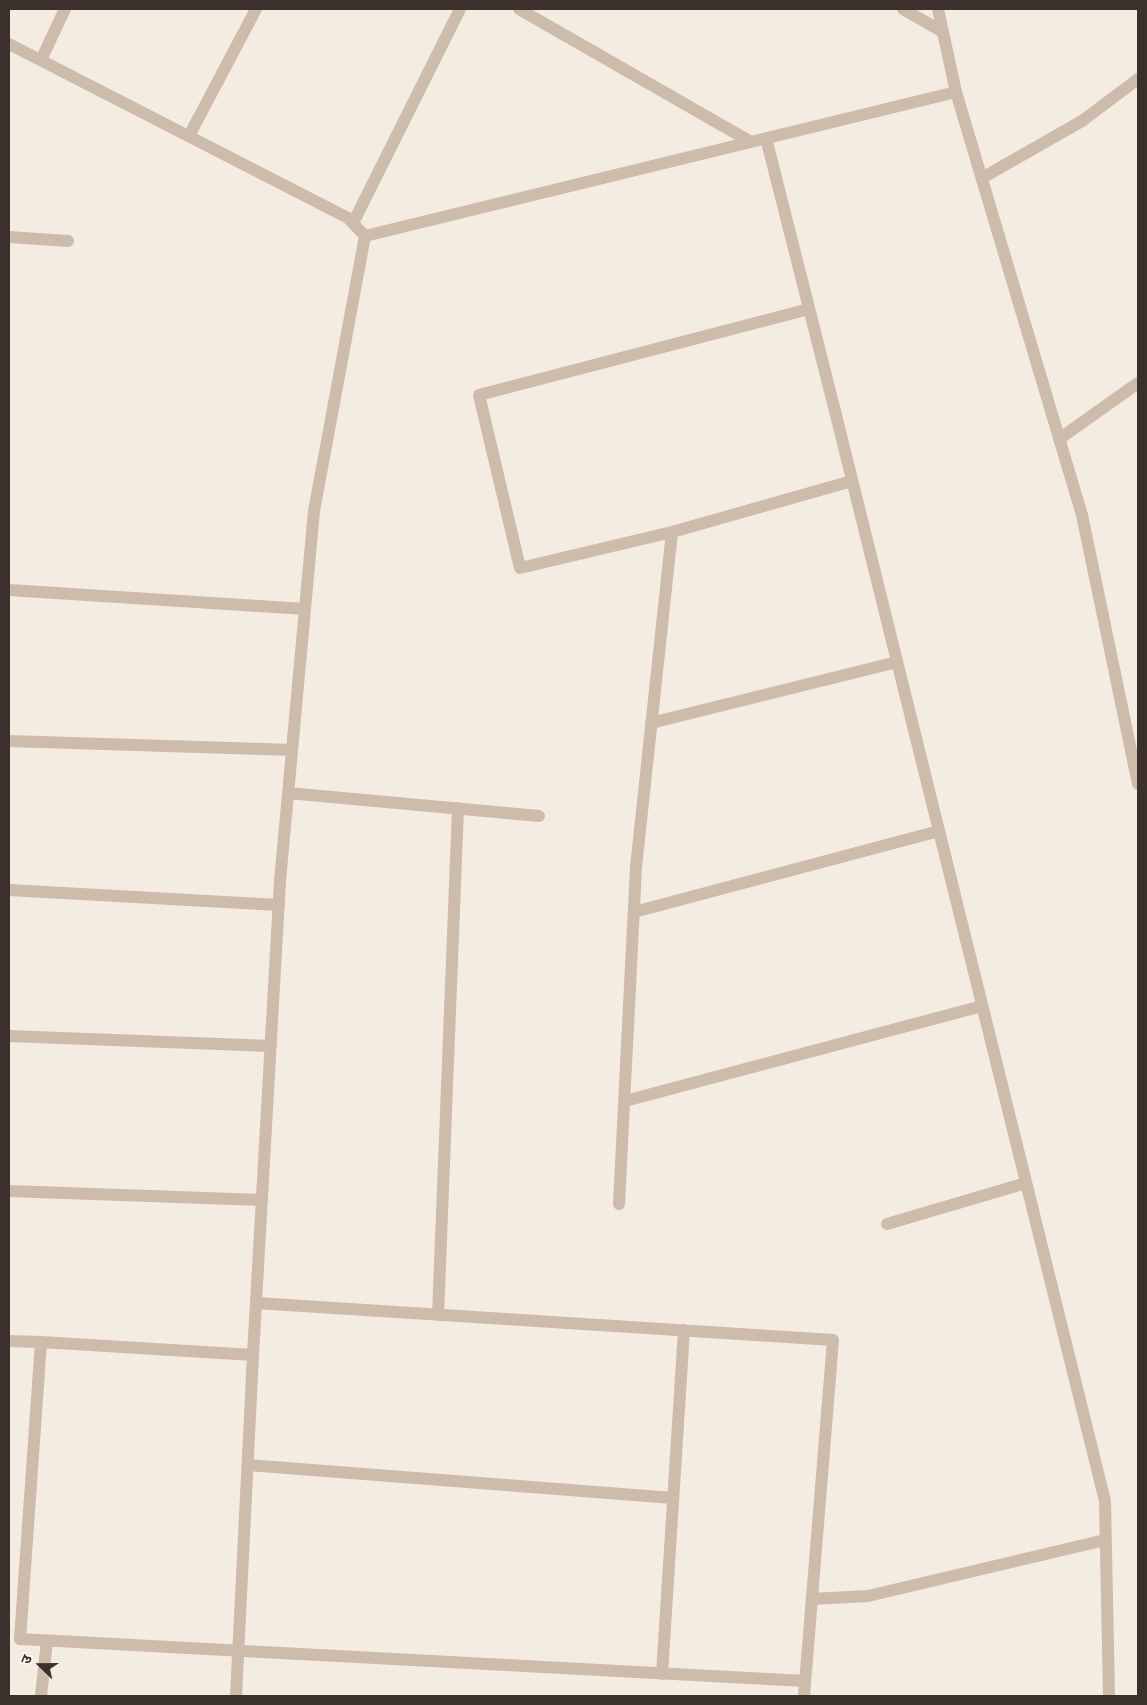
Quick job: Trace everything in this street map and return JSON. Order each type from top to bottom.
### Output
[{"type":"street","points":[[41,60],[65,9]]},
{"type":"street","points":[[189,136],[256,9]]},
{"type":"street","points":[[353,223],[460,9]]},
{"type":"street","points":[[519,9],[751,142]]},
{"type":"street","points":[[903,9],[943,32]]},
{"type":"street","points":[[938,9],[956,92],[1082,515],[1138,784]]},
{"type":"street","points":[[9,44],[348,218],[365,236]]},
{"type":"street","points":[[982,178],[1082,121],[1138,79]]},
{"type":"street","points":[[365,236],[956,92]]},
{"type":"street","points":[[766,138],[1105,1501],[1109,1696]]},
{"type":"street","points":[[236,1696],[253,1355],[279,905],[288,793],[314,511],[365,236]]},
{"type":"street","points":[[9,237],[68,241]]},
{"type":"street","points":[[809,309],[480,395],[520,568],[672,532],[852,481]]},
{"type":"street","points":[[1059,439],[1138,383]]},
{"type":"street","points":[[619,1204],[636,867],[672,532]]},
{"type":"street","points":[[9,590],[305,609]]},
{"type":"street","points":[[652,723],[897,662]]},
{"type":"street","points":[[9,741],[292,750]]},
{"type":"street","points":[[288,793],[539,816]]},
{"type":"street","points":[[438,1315],[458,808]]},
{"type":"street","points":[[634,912],[939,831]]},
{"type":"street","points":[[9,890],[279,905]]},
{"type":"street","points":[[624,1101],[982,1006]]},
{"type":"street","points":[[9,1036],[271,1046]]},
{"type":"street","points":[[887,1224],[1026,1183]]},
{"type":"street","points":[[9,1191],[262,1200]]},
{"type":"street","points":[[256,1303],[833,1340],[804,1696]]},
{"type":"street","points":[[662,1674],[684,1330]]},
{"type":"street","points":[[9,1341],[253,1355]]},
{"type":"street","points":[[42,1342],[20,1639],[805,1681]]},
{"type":"street","points":[[248,1465],[673,1498]]},
{"type":"street","points":[[812,1599],[868,1596],[1105,1540]]},
{"type":"street","points":[[41,1696],[47,1641]]}]
